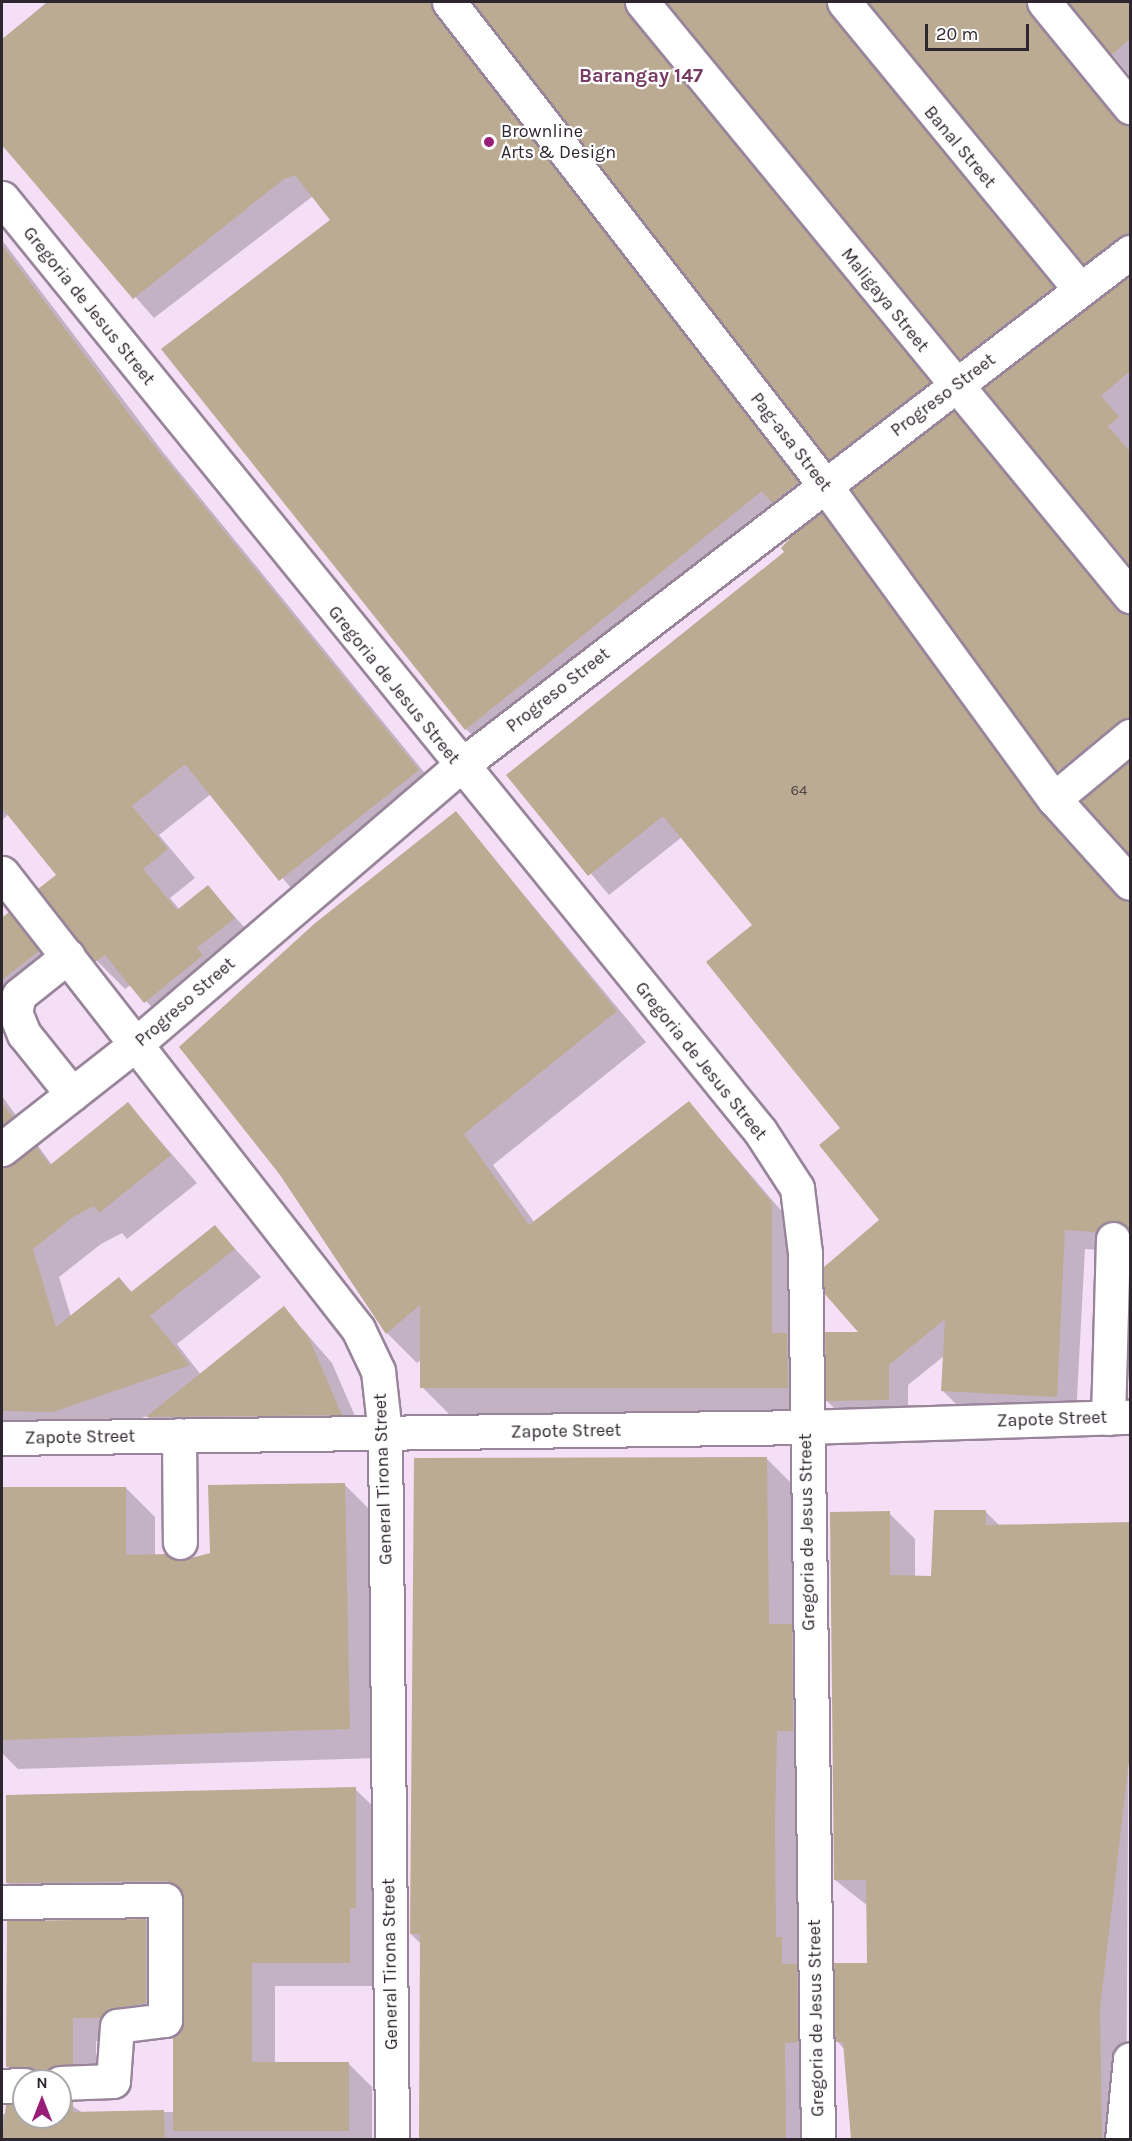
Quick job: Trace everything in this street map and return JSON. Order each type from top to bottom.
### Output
[{"type":"street","name":"Pag-asa Street","points":[[449,2],[824,484],[1054,799],[1131,883]]},
{"type":"street","name":"Maligaya Street","points":[[642,2],[956,387],[1131,596]]},
{"type":"street","name":"Banal Street","points":[[844,2],[1080,289]]},
{"type":"street","points":[[1044,2],[1131,107]]},
{"type":"street","name":"Gregoria de Jesus Street","points":[[2,198],[459,766],[760,1131],[797,1188],[805,1253],[805,1427],[818,2139]]},
{"type":"street","name":"Progreso Street","points":[[2,1149],[137,1043],[459,766],[824,484],[956,387],[1080,289],[1131,252]]},
{"type":"street","points":[[1054,799],[1131,736]]},
{"type":"street","name":"General Tirona Street","points":[[2,873],[137,1043],[369,1347],[378,1371],[385,1433],[392,2139]]},
{"type":"street","points":[[68,957],[19,995],[15,1012],[24,1034],[72,1094]]},
{"type":"street","points":[[1113,1239],[1119,1417]]},
{"type":"street","name":"Zapote Street","points":[[2,1438],[805,1427],[1119,1417]]},
{"type":"street","points":[[179,1435],[180,1542]]},
{"type":"street","points":[[2,1902],[165,1900],[165,2020],[117,2026],[113,2081],[72,2083]]},
{"type":"street","points":[[1122,2139],[1131,2059]]},
{"type":"building","points":[[48,2],[431,2],[434,14],[799,482],[772,503],[762,491],[465,730],[161,349],[330,220],[295,175],[284,179],[133,299],[2,145],[2,39]]},
{"type":"building","points":[[472,2],[624,2],[628,14],[930,382],[829,460]]},
{"type":"building","points":[[666,2],[826,2],[830,14],[1054,287],[960,359]]},
{"type":"building","points":[[868,2],[1026,2],[1029,14],[1115,119],[1131,127],[1131,234],[1084,264]]},
{"type":"building","points":[[1068,2],[1131,2],[1131,38],[1111,55]]},
{"type":"building","points":[[2,245],[135,422],[419,770],[279,881],[185,764],[132,806],[168,849],[143,869],[177,910],[208,885],[235,918],[197,948],[203,955],[144,1003],[105,955],[95,962],[38,889],[56,875],[2,808]]},
{"type":"building","points":[[1131,275],[1131,370],[1101,396],[1119,417],[1108,426],[1131,453],[1131,567],[983,388]]},
{"type":"building","points":[[954,411],[1116,608],[1131,614],[1131,718],[1118,722],[1057,772],[851,490]]},
{"type":"building","points":[[822,512],[1039,810],[1116,896],[1131,901],[1131,1234],[1114,1220],[1096,1232],[1065,1230],[1057,1397],[941,1391],[945,1319],[889,1365],[889,1400],[826,1401],[825,1332],[858,1332],[824,1293],[824,1267],[879,1220],[819,1145],[840,1128],[706,962],[752,925],[663,816],[588,876],[506,775],[784,552],[781,548],[796,532]]},
{"type":"building","points":[[1131,760],[1131,856],[1081,801]]},
{"type":"building","points":[[456,811],[617,1011],[464,1134],[529,1225],[689,1101],[772,1203],[772,1333],[787,1333],[788,1388],[420,1388],[420,1305],[386,1334],[280,1175],[179,1047],[314,924]]},
{"type":"building","points":[[9,912],[39,951],[2,980],[2,918]]},
{"type":"building","points":[[128,1102],[171,1155],[99,1213],[94,1206],[73,1217],[33,1249],[56,1327],[119,1277],[131,1292],[215,1225],[235,1249],[150,1316],[190,1365],[53,1412],[2,1411],[2,1167],[36,1146],[50,1165]]},
{"type":"building","points":[[2,1103],[13,1117],[2,1126]]},
{"type":"building","points":[[284,1306],[309,1338],[342,1415],[146,1417]]},
{"type":"building","points":[[767,1457],[769,1624],[792,1624],[793,1731],[777,1731],[775,1822],[776,1937],[782,1937],[782,1964],[797,1964],[798,2042],[785,2043],[786,2139],[419,2139],[420,1934],[410,1934],[414,1458]]},
{"type":"building","points":[[345,1483],[350,1729],[2,1740],[2,1487],[126,1487],[126,1555],[166,1554],[180,1561],[210,1553],[208,1485]]},
{"type":"building","points":[[934,1510],[986,1510],[986,1525],[1131,1522],[1131,1744],[1100,2009],[1102,2139],[851,2139],[843,2042],[835,2042],[834,1963],[867,1963],[866,1880],[834,1880],[830,1512],[890,1511],[890,1575],[931,1576]]},
{"type":"building","points":[[356,1787],[356,1908],[350,1908],[350,1963],[252,1963],[252,2062],[349,2062],[349,2131],[173,2131],[173,2036],[184,2020],[181,1891],[165,1881],[6,1883],[6,1795]]},
{"type":"building","points":[[146,1919],[146,2003],[114,2008],[100,2018],[73,2018],[73,2064],[50,2069],[6,2067],[7,1921]]},
{"type":"building","points":[[72,2101],[73,2112],[164,2110],[165,2139],[2,2139],[6,2105],[12,2105],[12,2129],[72,2129]]},
{"type":"place","name":"Brownline Arts & Design","points":[[489,142]]},
{"type":"district","name":"Barangay 147","points":[[641,75]]}]
